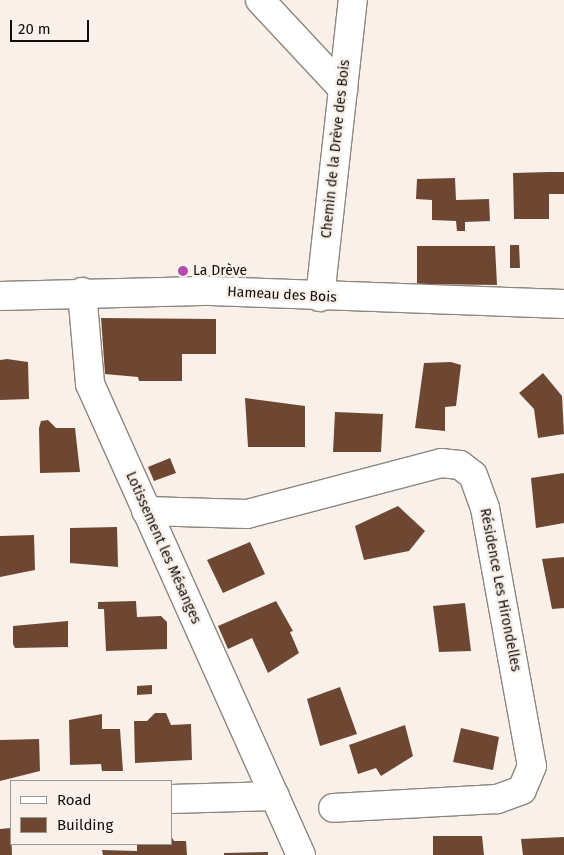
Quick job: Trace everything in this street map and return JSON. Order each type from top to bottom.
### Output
[{"type":"street","name":"Chemin de la Drève des Bois","points":[[320,297],[354,0]]},
{"type":"street","points":[[279,1],[344,78]]},
{"type":"street","name":"Hameau des Bois","points":[[0,296],[82,292],[211,291],[320,297],[564,304]]},
{"type":"street","name":"Lotissement les Mésanges","points":[[82,292],[87,373],[146,511],[302,855]]},
{"type":"street","name":"Résidence Les Hirondelles","points":[[146,511],[247,514],[440,463],[460,465],[473,476],[485,508],[532,766],[522,790],[497,798],[333,808]]},
{"type":"street","points":[[172,799],[275,796]]},
{"type":"building","points":[[564,172],[564,194],[549,194],[549,219],[514,219],[513,173]]},
{"type":"building","points":[[455,178],[456,200],[489,199],[490,221],[465,222],[465,231],[457,231],[456,221],[432,220],[432,200],[416,199],[417,179]]},
{"type":"building","points":[[510,245],[519,245],[520,268],[510,268]]},
{"type":"building","points":[[417,246],[495,246],[497,285],[417,284]]},
{"type":"building","points":[[101,318],[216,319],[216,354],[182,354],[182,381],[139,381],[138,377],[105,374]]},
{"type":"building","points":[[0,360],[28,362],[29,399],[0,400]]},
{"type":"building","points":[[451,362],[461,365],[456,406],[445,407],[445,431],[415,428],[424,363]]},
{"type":"building","points":[[543,373],[562,396],[564,434],[538,438],[534,409],[519,393]]},
{"type":"building","points":[[245,398],[305,406],[305,447],[248,447]]},
{"type":"building","points":[[335,412],[383,414],[381,452],[333,452]]},
{"type":"building","points":[[48,420],[56,428],[75,428],[80,472],[40,473],[39,428],[41,421]]},
{"type":"building","points":[[170,458],[176,473],[154,481],[148,467]]},
{"type":"building","points":[[564,473],[564,523],[536,528],[531,478]]},
{"type":"building","points":[[398,506],[425,531],[409,551],[364,560],[355,526]]},
{"type":"building","points":[[117,527],[118,567],[70,563],[70,528]]},
{"type":"building","points":[[34,535],[35,570],[0,577],[0,536]]},
{"type":"building","points":[[250,542],[265,574],[223,593],[207,560]]},
{"type":"building","points":[[564,557],[564,608],[552,609],[542,559]]},
{"type":"building","points":[[136,601],[137,617],[161,616],[167,622],[167,649],[106,651],[104,609],[98,609],[98,602]]},
{"type":"building","points":[[276,601],[293,631],[290,632],[299,653],[268,673],[252,638],[228,649],[218,626]]},
{"type":"building","points":[[465,603],[471,651],[439,652],[433,606]]},
{"type":"building","points":[[68,621],[68,647],[15,648],[13,644],[13,626]]},
{"type":"building","points":[[152,685],[152,694],[137,695],[137,686]]},
{"type":"building","points":[[340,687],[357,734],[320,746],[307,699]]},
{"type":"building","points":[[155,713],[166,713],[171,725],[191,724],[192,760],[135,763],[134,721],[147,721]]},
{"type":"building","points":[[102,714],[102,729],[120,729],[123,771],[102,771],[101,764],[70,765],[69,720]]},
{"type":"building","points":[[405,725],[413,756],[381,776],[376,768],[358,774],[349,745]]},
{"type":"building","points":[[461,728],[499,737],[493,770],[453,762]]},
{"type":"building","points":[[39,739],[40,771],[0,781],[0,740]]},
{"type":"building","points":[[10,828],[12,855],[0,855],[0,829]]},
{"type":"building","points":[[433,836],[482,836],[484,855],[433,855]]},
{"type":"building","points":[[564,837],[564,855],[523,855],[521,839]]},
{"type":"building","points":[[172,838],[174,841],[186,841],[187,855],[103,855],[102,850],[137,851],[137,845],[172,845]]},
{"type":"building","points":[[268,852],[268,855],[224,855],[224,853]]},
{"type":"place","name":"La Drève","points":[[183,271]]}]
